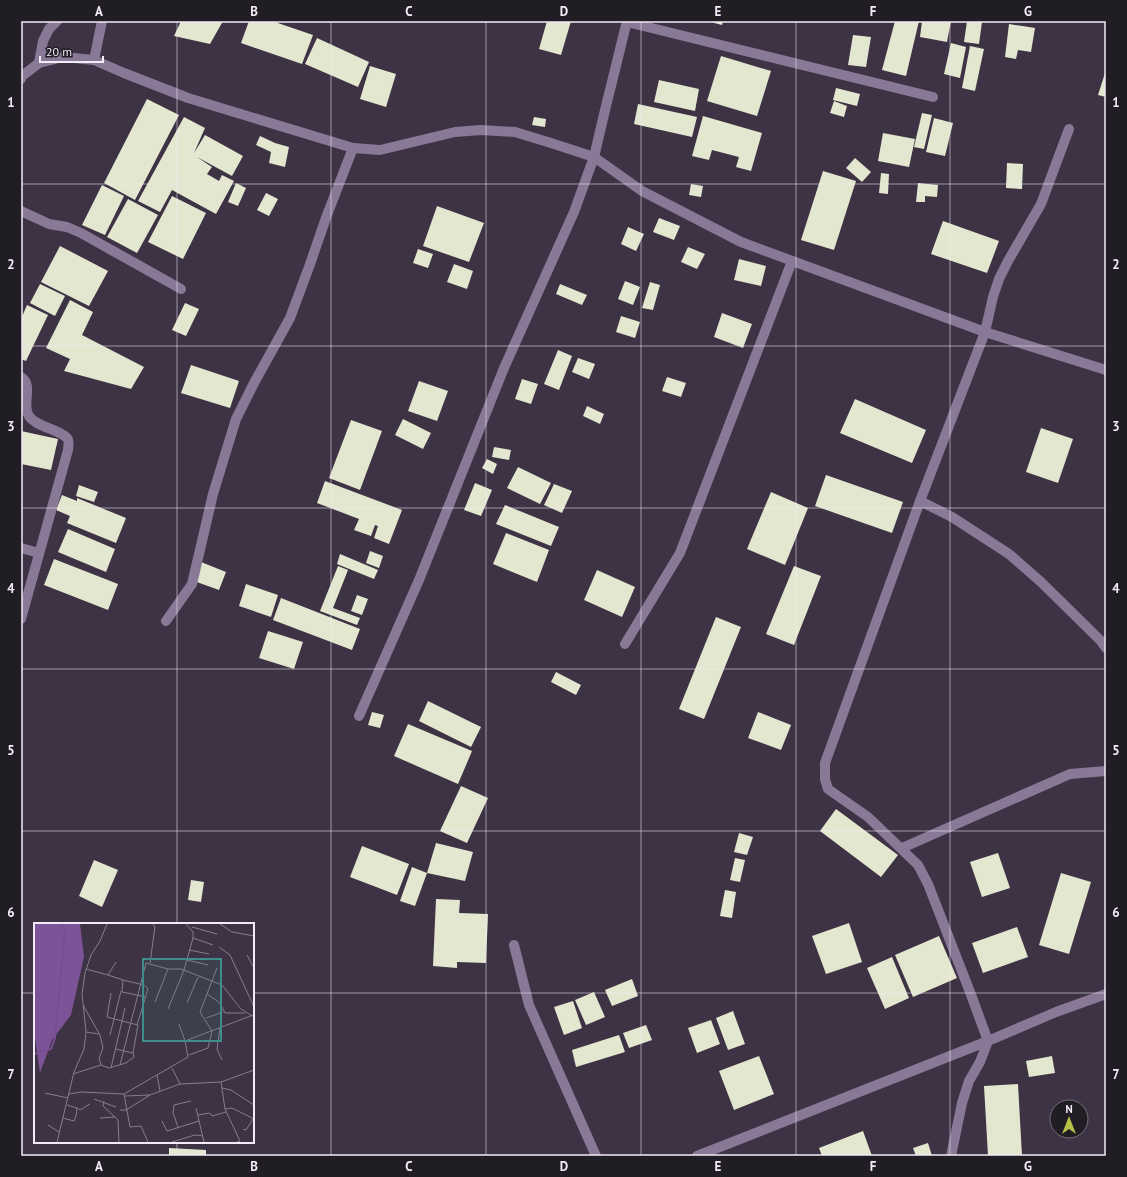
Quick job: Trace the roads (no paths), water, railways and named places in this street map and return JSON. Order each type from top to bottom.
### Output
[{"type":"street","points":[[39,63],[43,40],[57,21]]},
{"type":"street","points":[[94,60],[102,21]]},
{"type":"street","points":[[359,716],[419,580],[504,368],[574,212],[594,157],[627,22],[933,97]]},
{"type":"street","points":[[21,79],[22,76],[39,63],[63,57],[94,60],[188,98],[353,148],[380,150],[455,132],[481,130],[515,132],[594,157],[642,191],[741,242],[985,332],[1106,370]]},
{"type":"street","points":[[951,1156],[962,1103],[988,1041],[928,884],[918,865],[868,817],[828,789],[825,779],[825,763],[920,500],[985,332],[999,279],[1041,204],[1069,130]]},
{"type":"street","points":[[166,621],[192,584],[213,494],[236,419],[254,382],[290,318],[353,148]]},
{"type":"street","points":[[21,211],[50,224],[81,233],[181,289]]},
{"type":"street","points":[[625,644],[680,553],[792,261]]},
{"type":"street","points":[[21,377],[24,379],[27,386],[26,407],[28,415],[36,422],[62,434],[69,442],[21,619]]},
{"type":"street","points":[[920,500],[952,517],[1010,554],[1041,582],[1101,641],[1106,648]]},
{"type":"street","points":[[21,548],[39,553]]},
{"type":"street","points":[[902,848],[1070,774],[1106,771]]},
{"type":"street","points":[[514,945],[530,1005],[596,1156]]},
{"type":"street","points":[[697,1156],[988,1041],[1056,1012],[1106,995]]}]
